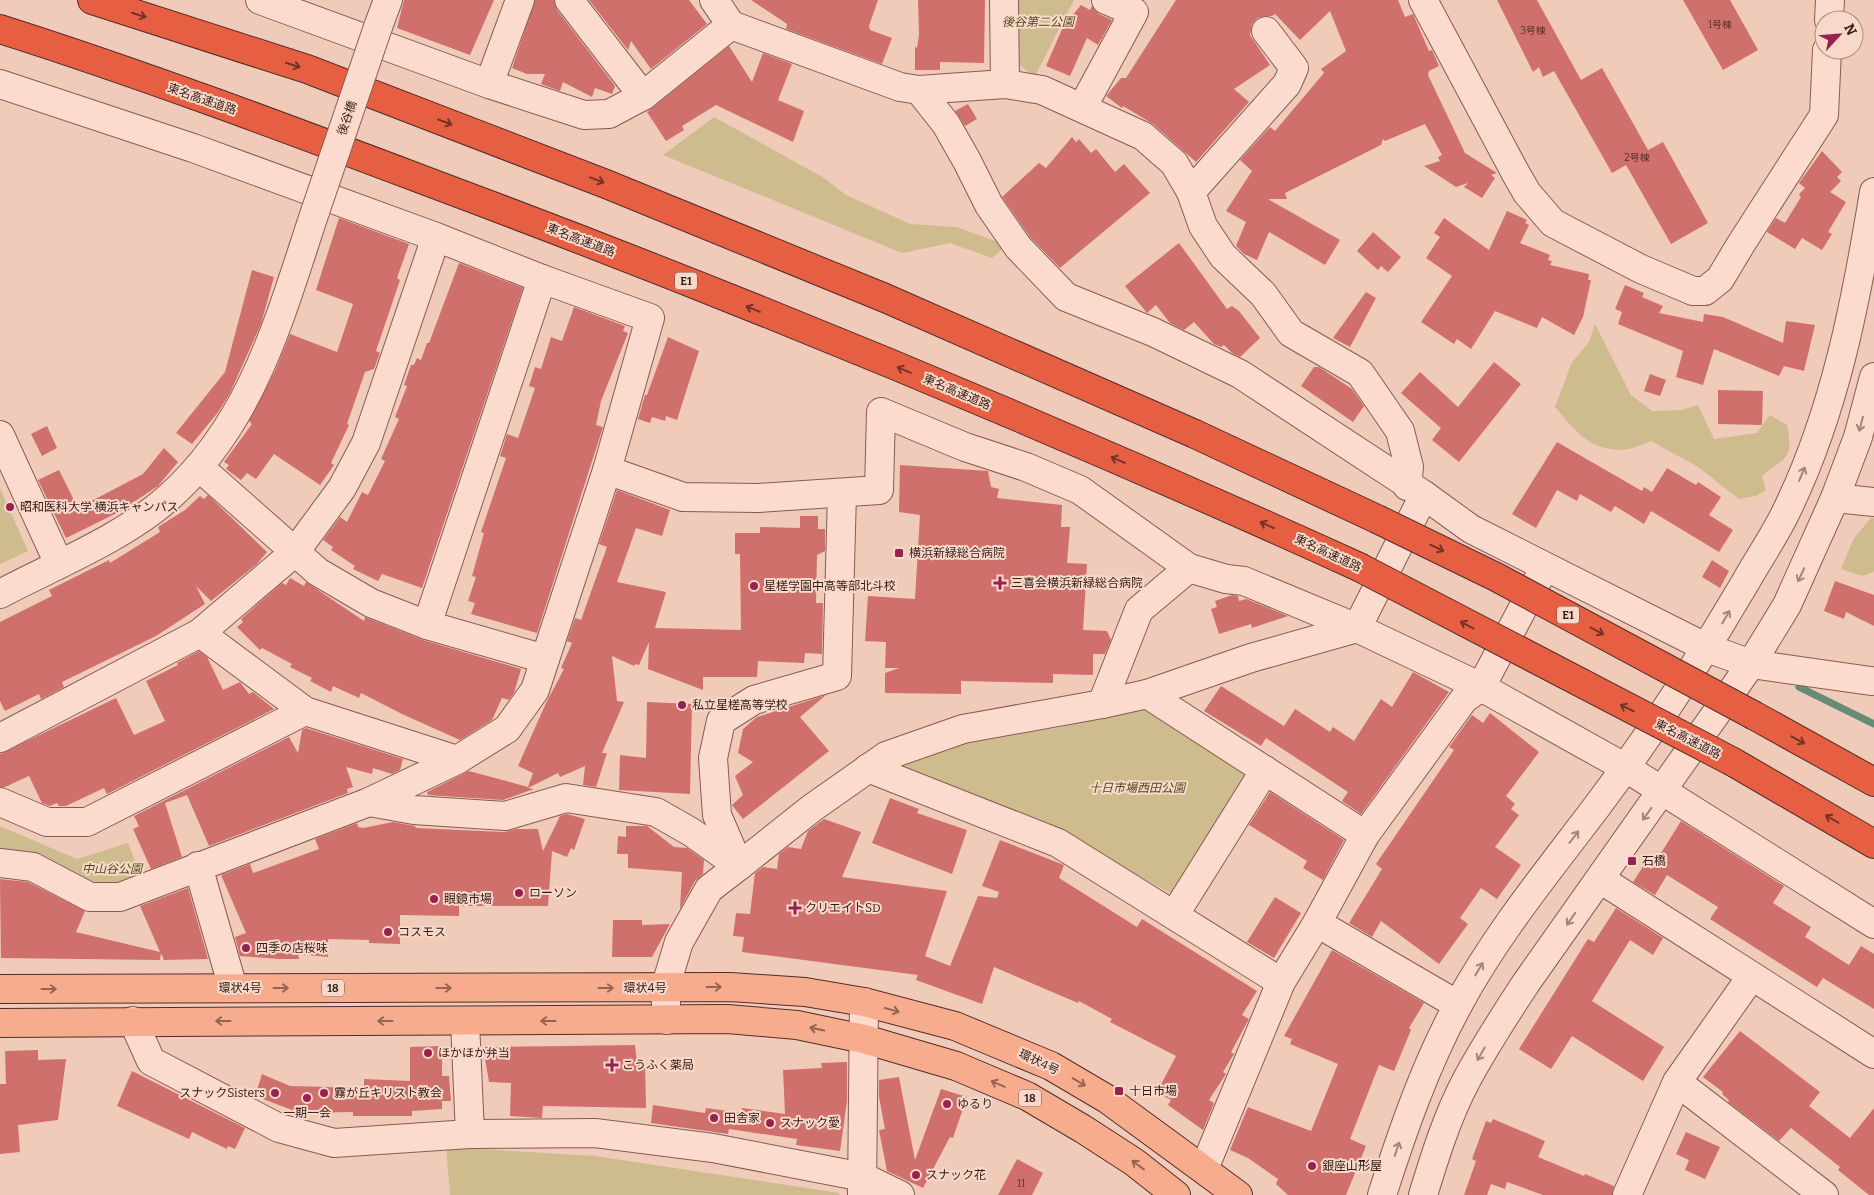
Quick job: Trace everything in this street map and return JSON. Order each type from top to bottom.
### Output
[{"type":"highway","name":"E1","points":[[92,0],[307,69],[606,184],[885,298],[1195,434],[1496,577],[1756,716],[1874,782]]},
{"type":"highway","name":"東名高速道路","points":[[0,29],[308,136],[588,242],[1166,479],[1359,567],[1732,762],[1874,844]]},
{"type":"main road","name":"環状4号","points":[[0,989],[730,987],[805,992],[864,1002],[954,1026],[1051,1066],[1107,1099],[1238,1195]]},
{"type":"main road","name":"18","points":[[0,1023],[727,1020],[797,1025],[864,1039],[956,1066],[1027,1096],[1098,1138],[1176,1195]]},
{"type":"street","points":[[260,0],[490,84],[584,115],[609,114],[643,96],[731,24]]},
{"type":"street","name":"後谷橋","points":[[0,594],[126,529],[168,499],[199,466],[236,417],[263,364],[388,0]]},
{"type":"street","points":[[490,84],[520,0]]},
{"type":"street","points":[[568,0],[643,96]]},
{"type":"street","points":[[714,0],[731,24],[900,87],[919,90],[1005,84],[1042,90],[1143,136],[1174,163],[1191,192],[1203,226],[1223,256],[1263,294],[1291,333],[1360,373],[1400,431],[1416,491],[1357,628]]},
{"type":"street","points":[[1004,0],[1005,84]]},
{"type":"street","points":[[1082,108],[1134,12],[1106,0]]},
{"type":"street","points":[[1423,0],[1515,172],[1527,192],[1552,222],[1640,269],[1693,291],[1705,291],[1720,279],[1824,115],[1827,60]]},
{"type":"street","points":[[1191,192],[1287,84],[1294,68],[1266,31]]},
{"type":"street","points":[[0,84],[193,148],[650,318],[606,470],[535,690],[507,729],[457,760],[369,802],[120,897],[90,897],[33,867],[0,863]]},
{"type":"street","points":[[919,90],[946,124],[968,161],[989,205],[1018,247],[1066,297],[1153,332],[1240,374],[1471,529],[1544,568],[1707,648],[1751,664],[1871,681]]},
{"type":"street","points":[[1382,1195],[1408,1112],[1458,1005],[1499,938],[1626,768],[1707,648],[1785,515],[1819,435],[1848,332],[1874,192]]},
{"type":"street","points":[[0,738],[200,633],[295,552],[342,488],[366,443],[436,237]]},
{"type":"street","points":[[427,624],[542,279]]},
{"type":"street","points":[[1423,1195],[1442,1136],[1466,1081],[1526,983],[1751,664],[1787,604],[1835,498],[1858,437],[1874,377]]},
{"type":"street","points":[[606,470],[684,497],[758,498],[879,490],[881,412],[965,447],[1026,467],[1080,490],[1188,568],[1226,579],[1244,580],[1357,628],[1481,687],[1626,768],[1874,924]]},
{"type":"street","points":[[0,435],[59,564]]},
{"type":"street","points":[[199,466],[318,572],[371,602],[427,624],[545,659]]},
{"type":"street","points":[[738,866],[717,815],[713,758],[721,722],[754,700],[837,676],[842,493]]},
{"type":"street","points":[[1835,498],[1874,502]]},
{"type":"street","points":[[1102,704],[1139,610],[1188,568]]},
{"type":"street","points":[[1204,1169],[1281,982],[1317,923],[1365,835],[1464,699],[1481,687],[1544,568]]},
{"type":"street","points":[[667,1020],[665,988],[679,942],[709,889],[812,808],[886,756],[963,730],[1147,694],[1251,658],[1357,628]]},
{"type":"street","points":[[200,633],[305,711],[457,760]]},
{"type":"street","points":[[1147,694],[1365,835]]},
{"type":"street","points":[[0,802],[47,822],[87,822],[305,711]]},
{"type":"street","points":[[868,768],[1058,843],[1089,865],[1175,914],[1281,982]]},
{"type":"street","points":[[1175,914],[1265,770]]},
{"type":"street","points":[[369,802],[440,812],[505,816],[566,798],[656,812],[691,832],[738,866]]},
{"type":"street","points":[[198,866],[233,988]]},
{"type":"street","points":[[1600,879],[1874,1054]]},
{"type":"street","points":[[1317,923],[1458,1005]]},
{"type":"street","points":[[1627,1195],[1677,1082],[1751,977]]},
{"type":"street","points":[[863,1186],[864,1002]]},
{"type":"street","points":[[133,1021],[151,1061],[279,1128],[334,1143],[470,1134],[596,1133],[713,1148],[900,1195]]},
{"type":"street","points":[[465,1022],[470,1134]]},
{"type":"street","points":[[1677,1082],[1824,1195]]},
{"type":"green space","name":"後谷第二公園","points":[[1016,0],[1074,0],[1035,76],[1015,62]]},
{"type":"green space","points":[[714,117],[824,178],[846,195],[910,224],[956,227],[1007,245],[992,258],[950,243],[902,253],[663,155]]},
{"type":"green space","points":[[1595,324],[1631,395],[1652,411],[1682,410],[1698,405],[1714,439],[1757,433],[1770,415],[1787,425],[1789,436],[1788,451],[1782,460],[1762,476],[1766,490],[1756,496],[1739,499],[1698,467],[1651,441],[1631,448],[1615,450],[1594,444],[1577,432],[1555,407],[1572,362],[1589,342]]},
{"type":"green space","points":[[0,488],[28,551],[0,564]]},
{"type":"green space","points":[[1871,518],[1874,518],[1874,572],[1862,576],[1841,569],[1854,538]]},
{"type":"green space","name":"十日市場西田公園","points":[[1150,706],[1255,776],[1177,897],[1088,847],[890,764],[968,739],[1057,728]]},
{"type":"green space","name":"中山谷公園","points":[[0,826],[77,859],[128,843],[141,877],[92,892],[0,855]]},
{"type":"green space","points":[[446,1147],[595,1156],[840,1193],[839,1195],[450,1195]]},
{"type":"building","points":[[404,0],[494,0],[470,55],[397,28]]},
{"type":"building","points":[[535,0],[554,0],[557,10],[615,86],[612,94],[595,88],[592,97],[563,82],[560,91],[541,84],[545,74],[527,74],[512,68]]},
{"type":"building","points":[[589,0],[689,0],[707,24],[651,69],[631,41],[628,50]]},
{"type":"building","points":[[751,0],[878,0],[869,26],[870,30],[892,38],[882,64],[786,29],[787,24]]},
{"type":"building","points":[[918,0],[985,0],[984,63],[940,62],[940,70],[915,70],[915,47],[917,48],[919,35]]},
{"type":"building","points":[[1176,0],[1398,0],[1405,17],[1413,14],[1429,51],[1432,50],[1439,66],[1429,71],[1428,75],[1465,153],[1497,173],[1491,175],[1495,178],[1482,198],[1464,187],[1468,183],[1456,187],[1424,166],[1440,161],[1438,157],[1442,155],[1425,124],[1385,141],[1383,139],[1381,145],[1285,193],[1287,199],[1268,199],[1340,240],[1325,265],[1269,232],[1257,260],[1244,254],[1236,246],[1246,222],[1226,211],[1252,171],[1240,160],[1270,127],[1275,131],[1324,73],[1321,69],[1346,51],[1330,11],[1300,40],[1275,14],[1257,18],[1252,24],[1250,35],[1270,65],[1234,89],[1249,102],[1196,162],[1153,124],[1123,106],[1122,108],[1106,96],[1121,78],[1126,78]]},
{"type":"building","points":[[1497,0],[1537,0],[1581,80],[1602,68],[1648,150],[1663,142],[1708,223],[1671,244],[1626,165],[1612,173],[1554,71],[1543,77],[1539,67],[1533,72]]},
{"type":"building","points":[[1683,0],[1730,0],[1758,50],[1723,70]]},
{"type":"building","points":[[1081,5],[1090,10],[1092,6],[1099,14],[1112,20],[1098,45],[1087,38],[1070,76],[1046,66],[1063,27]]},
{"type":"building","points":[[729,46],[752,82],[763,53],[792,64],[778,100],[804,111],[793,142],[716,105],[682,126],[684,130],[666,141],[647,112]]},
{"type":"building","points":[[968,104],[977,119],[965,126],[955,111]]},
{"type":"building","points":[[1072,137],[1076,142],[1079,139],[1091,153],[1096,149],[1115,172],[1124,164],[1150,193],[1060,268],[1030,237],[1002,197],[1039,163],[1046,168]]},
{"type":"building","points":[[1822,151],[1842,172],[1837,177],[1841,181],[1830,192],[1846,202],[1828,232],[1832,234],[1822,250],[1802,238],[1795,249],[1767,232],[1776,218],[1785,223],[1801,197],[1799,194],[1805,188],[1799,183]]},
{"type":"building","points":[[1507,211],[1527,220],[1525,223],[1529,225],[1520,243],[1550,255],[1548,260],[1552,261],[1550,265],[1589,274],[1588,280],[1591,280],[1583,317],[1574,335],[1542,317],[1537,328],[1495,311],[1471,349],[1457,339],[1454,344],[1421,322],[1452,276],[1426,258],[1440,237],[1434,233],[1444,218],[1489,250]]},
{"type":"building","points":[[339,218],[409,244],[397,278],[400,280],[376,351],[380,353],[374,369],[365,372],[347,424],[349,425],[331,463],[334,465],[320,485],[274,454],[256,479],[247,473],[241,480],[226,469],[229,465],[224,462],[252,424],[249,421],[275,371],[290,334],[337,352],[353,304],[316,290]]},
{"type":"building","points":[[1373,232],[1401,257],[1388,272],[1381,266],[1378,270],[1357,251]]},
{"type":"building","points":[[1179,243],[1227,309],[1232,306],[1239,311],[1260,338],[1240,357],[1232,353],[1224,345],[1221,347],[1214,344],[1194,322],[1184,330],[1170,323],[1156,305],[1147,313],[1125,286]]},
{"type":"building","points":[[459,263],[523,288],[422,588],[382,574],[378,581],[353,569],[355,566],[331,550],[333,547],[323,540],[340,517],[347,522],[362,492],[368,495],[385,461],[381,459],[399,419],[395,417],[407,386],[404,385],[411,365],[414,365],[417,358],[421,360],[427,343],[429,343]]},
{"type":"building","points":[[252,270],[274,277],[261,324],[230,393],[219,411],[192,444],[176,433],[225,372]]},
{"type":"building","points":[[1625,285],[1644,293],[1642,297],[1663,306],[1659,313],[1703,322],[1704,314],[1723,317],[1783,343],[1786,321],[1815,325],[1804,371],[1784,366],[1779,376],[1714,349],[1703,385],[1676,377],[1683,351],[1618,324],[1622,312],[1615,309]]},
{"type":"building","points":[[1366,292],[1376,298],[1350,347],[1333,338]]},
{"type":"building","points":[[574,307],[625,326],[623,331],[628,333],[601,401],[596,425],[603,427],[537,633],[471,614],[475,603],[468,601],[476,577],[472,576],[484,533],[481,532],[506,458],[500,456],[507,434],[518,438],[535,388],[529,386],[535,367],[541,369],[551,337],[562,341]]},
{"type":"building","points":[[668,337],[699,351],[677,420],[666,416],[665,421],[652,417],[650,423],[638,419],[645,395],[647,395]]},
{"type":"building","points":[[1494,362],[1521,384],[1459,462],[1432,440],[1441,428],[1401,393],[1420,372],[1458,407]]},
{"type":"building","points":[[1314,367],[1319,367],[1352,389],[1364,406],[1353,422],[1301,386]]},
{"type":"building","points":[[1650,374],[1666,380],[1660,396],[1644,391]]},
{"type":"building","points":[[1718,390],[1763,391],[1762,425],[1718,424]]},
{"type":"building","points":[[47,426],[57,448],[42,456],[31,434]]},
{"type":"building","points":[[1557,442],[1642,491],[1644,487],[1652,492],[1667,468],[1696,485],[1698,482],[1721,497],[1709,515],[1733,530],[1719,552],[1651,511],[1644,524],[1615,506],[1611,512],[1580,494],[1577,501],[1557,490],[1536,528],[1512,514]]},
{"type":"building","points":[[164,448],[178,462],[158,486],[117,513],[66,538],[38,480],[59,470],[78,508],[143,474]]},
{"type":"building","points":[[900,465],[988,471],[991,487],[999,489],[997,498],[1062,505],[1061,527],[1070,527],[1067,563],[1087,564],[1083,630],[1107,631],[1111,640],[1105,654],[1093,654],[1093,675],[1053,674],[1053,683],[961,681],[961,694],[885,693],[885,673],[899,668],[885,668],[886,642],[865,641],[868,596],[915,599],[920,515],[899,512]]},
{"type":"building","points":[[617,490],[670,510],[662,536],[636,528],[617,582],[666,592],[655,628],[741,630],[740,554],[735,554],[735,533],[760,533],[760,527],[800,528],[800,516],[818,516],[818,529],[825,529],[825,551],[817,555],[816,603],[823,603],[822,654],[805,653],[804,663],[758,661],[757,677],[703,677],[703,690],[648,669],[649,642],[639,665],[635,664],[634,666],[612,656],[617,701],[624,702],[602,753],[607,753],[596,787],[583,785],[585,766],[560,777],[558,773],[528,788],[534,789],[503,800],[428,795],[427,792],[469,771],[528,787],[533,773],[518,766],[546,703],[564,669],[561,668],[572,643],[567,641],[575,618],[581,620],[607,547],[599,544]]},
{"type":"building","points":[[208,495],[267,552],[257,564],[211,601],[196,586],[205,604],[156,636],[62,682],[64,687],[41,699],[39,694],[5,711],[0,701],[0,622],[52,596],[49,590],[109,560],[110,563],[160,532],[158,527],[185,510],[200,496],[204,499]]},
{"type":"building","points":[[1712,560],[1729,571],[1720,588],[1702,577]]},
{"type":"building","points":[[290,578],[304,586],[306,582],[364,621],[365,617],[423,640],[521,669],[514,693],[509,700],[502,698],[492,720],[460,740],[361,693],[359,698],[333,686],[331,692],[310,681],[312,678],[290,667],[292,664],[262,648],[260,650],[237,627],[243,622],[241,619],[282,583],[286,585]]},
{"type":"building","points":[[1835,581],[1874,595],[1874,626],[1846,612],[1844,619],[1824,611]]},
{"type":"building","points":[[1232,595],[1238,596],[1239,601],[1246,599],[1288,616],[1252,628],[1251,624],[1219,634],[1211,609],[1217,607],[1215,601]]},
{"type":"building","points":[[199,651],[207,657],[223,690],[240,682],[249,694],[253,692],[274,709],[107,794],[104,788],[66,806],[59,806],[57,803],[50,806],[42,803],[29,776],[5,787],[0,787],[0,754],[116,698],[134,735],[165,721],[146,681],[178,665],[177,663]]},
{"type":"building","points":[[1413,672],[1449,692],[1361,814],[1342,801],[1348,792],[1266,738],[1261,746],[1204,711],[1221,686],[1284,726],[1295,709],[1330,732],[1333,727],[1354,741],[1381,699],[1392,707]]},
{"type":"building","points":[[826,695],[800,717],[829,751],[743,819],[732,805],[743,795],[735,776],[753,762],[738,753],[743,729],[757,717]]},
{"type":"building","points":[[647,702],[692,704],[690,794],[619,790],[620,755],[646,758]]},
{"type":"building","points":[[1490,713],[1539,752],[1506,796],[1515,804],[1511,809],[1519,815],[1495,847],[1521,865],[1497,899],[1481,888],[1460,918],[1468,924],[1439,964],[1381,921],[1372,937],[1349,923],[1382,869],[1376,864],[1454,750],[1449,747],[1472,715],[1483,723]]},
{"type":"building","points":[[306,728],[403,759],[400,770],[392,774],[373,768],[372,774],[346,767],[353,787],[347,789],[348,793],[209,846],[187,795],[165,803],[182,857],[151,869],[133,829],[139,826],[134,816],[289,737],[298,753],[302,730]]},
{"type":"building","points":[[1270,792],[1344,840],[1323,880],[1303,868],[1307,861],[1249,825]]},
{"type":"building","points":[[890,798],[919,809],[917,813],[967,830],[952,874],[872,843]]},
{"type":"building","points":[[567,814],[585,819],[574,850],[571,848],[567,857],[552,851],[548,906],[459,906],[459,916],[400,915],[400,944],[369,943],[369,940],[328,939],[328,957],[298,954],[299,959],[240,956],[235,937],[246,933],[221,875],[250,864],[253,873],[319,849],[315,839],[357,823],[358,827],[363,828],[393,822],[415,826],[416,828],[504,832],[516,829],[538,829],[543,851],[560,816]]},
{"type":"building","points":[[824,819],[861,832],[842,877],[947,891],[925,956],[950,966],[978,896],[997,898],[999,892],[982,886],[1000,840],[1064,865],[1059,878],[1137,927],[1142,919],[1257,991],[1242,1015],[1249,1019],[1231,1052],[1234,1054],[1223,1072],[1226,1074],[1209,1100],[1214,1103],[1203,1130],[1168,1105],[1171,1100],[1157,1092],[1176,1056],[1110,1022],[1112,1019],[1079,1001],[1078,1003],[994,967],[982,1004],[916,980],[918,975],[742,952],[744,937],[733,936],[736,913],[750,914],[755,873],[763,867],[777,869],[779,854],[788,847],[801,849],[808,831]]},
{"type":"building","points":[[1681,821],[1784,886],[1773,903],[1811,927],[1805,937],[1849,965],[1861,946],[1874,954],[1874,1009],[1823,978],[1817,987],[1710,919],[1718,907],[1667,875],[1655,895],[1633,882],[1644,865],[1651,869]]},
{"type":"building","points":[[626,826],[647,826],[674,847],[687,848],[704,860],[703,874],[695,881],[680,909],[682,872],[628,868],[628,854],[617,854],[618,836],[626,837]]},
{"type":"building","points":[[0,879],[28,882],[85,911],[76,932],[160,952],[140,906],[188,888],[208,959],[164,960],[161,953],[160,960],[1,958]]},
{"type":"building","points":[[1275,897],[1301,913],[1274,958],[1247,942]]},
{"type":"building","points":[[1616,908],[1663,938],[1653,955],[1630,940],[1592,1001],[1664,1047],[1643,1081],[1572,1036],[1551,1069],[1519,1049],[1588,939],[1594,942]]},
{"type":"building","points":[[613,920],[642,920],[642,925],[670,924],[652,957],[612,957]]},
{"type":"building","points":[[1332,950],[1424,1003],[1409,1028],[1411,1030],[1394,1071],[1379,1065],[1350,1139],[1366,1146],[1346,1195],[1288,1195],[1276,1184],[1278,1179],[1248,1158],[1230,1150],[1248,1107],[1311,1131],[1338,1064],[1290,1044],[1292,1039],[1284,1036]]},
{"type":"building","points":[[1740,1031],[1820,1092],[1809,1106],[1850,1138],[1874,1108],[1874,1195],[1869,1195],[1838,1170],[1840,1167],[1791,1128],[1779,1141],[1728,1102],[1729,1100],[1722,1094],[1723,1092],[1703,1077]]},
{"type":"building","points":[[635,1045],[637,1063],[645,1063],[646,1108],[543,1106],[542,1118],[510,1116],[511,1083],[489,1082],[483,1047]]},
{"type":"building","points":[[442,1046],[442,1076],[449,1076],[451,1101],[442,1101],[442,1109],[412,1111],[412,1116],[353,1116],[353,1112],[300,1113],[255,1096],[262,1074],[290,1086],[364,1088],[364,1079],[410,1081],[410,1047]]},
{"type":"building","points":[[38,1050],[38,1060],[66,1059],[58,1120],[18,1125],[20,1152],[0,1154],[0,1084],[6,1084],[5,1051]]},
{"type":"building","points":[[847,1062],[847,1101],[840,1151],[796,1145],[797,1139],[729,1129],[728,1134],[651,1123],[653,1105],[705,1113],[706,1108],[742,1113],[742,1108],[785,1114],[783,1070],[822,1068],[821,1063]]},
{"type":"building","points":[[132,1071],[245,1128],[235,1149],[228,1146],[227,1149],[192,1132],[189,1139],[117,1106]]},
{"type":"building","points":[[899,1077],[915,1160],[941,1089],[967,1097],[953,1138],[950,1137],[923,1188],[887,1171],[879,1130],[885,1129],[879,1097],[879,1080]]},
{"type":"building","points":[[1493,1119],[1545,1141],[1538,1157],[1614,1186],[1612,1195],[1543,1195],[1507,1182],[1505,1189],[1491,1184],[1487,1195],[1464,1195],[1476,1161],[1472,1159],[1486,1121],[1491,1123]]},
{"type":"building","points":[[1686,1132],[1720,1147],[1705,1179],[1685,1170],[1689,1160],[1676,1154]]},
{"type":"building","points":[[1017,1159],[1043,1173],[1032,1195],[998,1195]]},
{"type":"waterway","points":[[1799,687],[1874,724]]},
{"type":"place","name":"昭和医科大学 横浜キャンパス","points":[[10,507]]},
{"type":"place","name":"横浜新緑総合病院","points":[[899,553]]},
{"type":"place","name":"三喜会横浜新緑総合病院","points":[[1000,583]]},
{"type":"place","name":"星槎学園中高等部北斗校","points":[[754,586]]},
{"type":"place","name":"私立星槎高等学校","points":[[682,705]]},
{"type":"place","name":"石橋","points":[[1632,861]]},
{"type":"place","name":"ローソン","points":[[519,893]]},
{"type":"place","name":"眼鏡市場","points":[[434,899]]},
{"type":"place","name":"クリエイトSD","points":[[795,908]]},
{"type":"place","name":"コスモス","points":[[388,932]]},
{"type":"place","name":"四季の店桜味","points":[[246,948]]},
{"type":"place","name":"ほかほか弁当","points":[[428,1053]]},
{"type":"place","name":"こうふく薬局","points":[[612,1065]]},
{"type":"place","name":"十日市場","points":[[1119,1091]]},
{"type":"place","name":"スナックSisters","points":[[275,1093]]},
{"type":"place","name":"霧が丘キリスト教会","points":[[324,1093]]},
{"type":"place","name":"一期一会","points":[[307,1098]]},
{"type":"place","name":"ゆるり","points":[[947,1104]]},
{"type":"place","name":"田舎家","points":[[714,1118]]},
{"type":"place","name":"スナック愛","points":[[770,1123]]},
{"type":"place","name":"銀座山形屋","points":[[1312,1166]]},
{"type":"place","name":"スナック花","points":[[916,1175]]}]
